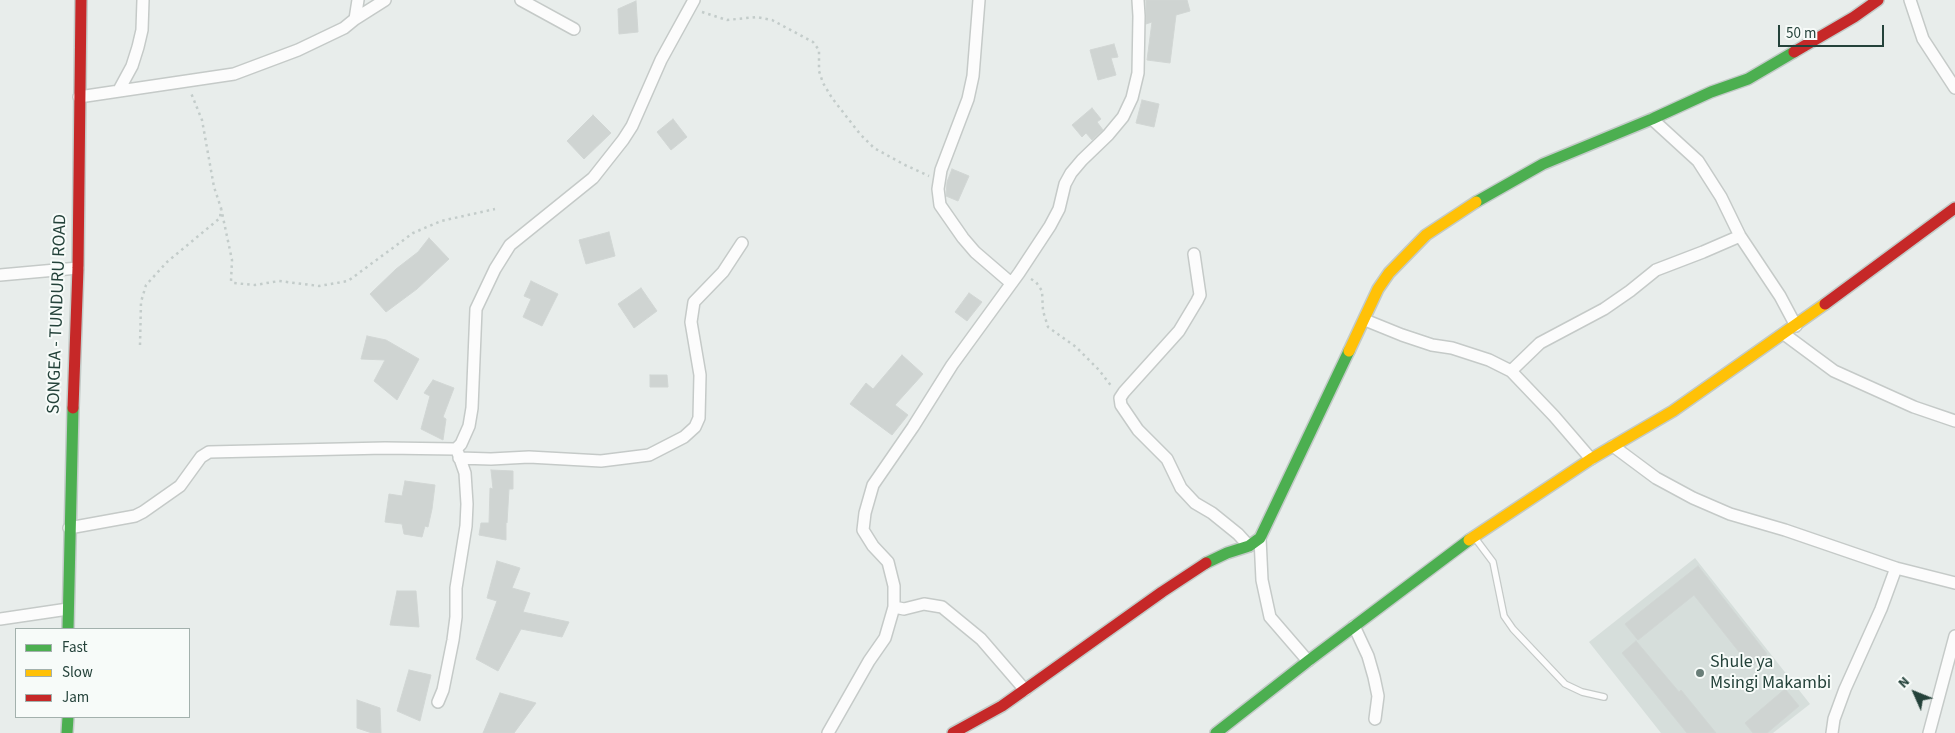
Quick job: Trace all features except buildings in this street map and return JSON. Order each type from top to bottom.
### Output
[{"type":"main road","name":"SONGEA - TUNDURU ROAD","points":[[68,628],[69,528],[78,268],[81,0]]},
{"type":"main road","points":[[953,733],[1002,706],[1199,567],[1249,546],[1260,538],[1338,371],[1365,320],[1378,289],[1389,273],[1426,235],[1480,200],[1543,164],[1748,78],[1847,22],[1878,0]]},
{"type":"main road","points":[[1216,733],[1474,536],[1591,459],[1673,411],[1796,326],[1955,208]]},
{"type":"main road","points":[[67,733],[68,718]]},
{"type":"street","points":[[119,90],[132,66],[138,47],[142,30],[143,0]]},
{"type":"street","points":[[354,19],[358,0]]},
{"type":"street","points":[[80,97],[234,74],[298,50],[344,28],[354,19],[385,0]]},
{"type":"street","points":[[521,0],[574,29]]},
{"type":"street","points":[[978,0],[972,76],[968,99],[946,154],[938,189],[940,205],[963,238],[975,252],[1011,283]]},
{"type":"street","points":[[828,733],[869,661],[885,638],[894,606],[894,586],[888,562],[873,546],[863,530],[865,513],[873,485],[952,365],[1019,273],[1050,226],[1059,209],[1065,184],[1071,173],[1123,117],[1132,98],[1138,73],[1138,0]]},
{"type":"street","points":[[1910,0],[1923,40],[1955,88]]},
{"type":"street","points":[[438,702],[443,690],[453,640],[456,617],[456,588],[466,526],[465,472],[458,454],[469,426],[472,408],[476,309],[495,269],[510,245],[593,178],[623,140],[636,117],[654,73],[692,4]]},
{"type":"street","points":[[1652,119],[1698,161],[1721,197],[1740,236],[1780,296],[1796,326]]},
{"type":"street","points":[[1511,371],[1540,343],[1610,305],[1656,270],[1740,236]]},
{"type":"street","points":[[69,528],[135,516],[143,512],[180,486],[201,458],[209,452],[385,448],[458,454],[490,459],[537,457],[601,461],[649,455],[684,437],[695,427],[699,418],[700,375],[691,322],[694,302],[723,272],[742,243]]},
{"type":"street","points":[[1194,254],[1200,295],[1198,301],[1179,331],[1158,356],[1135,378],[1120,398],[1121,406],[1138,430],[1167,459],[1181,488],[1195,503],[1212,513],[1238,534],[1249,546]]},
{"type":"street","points":[[0,275],[78,268]]},
{"type":"street","points":[[1365,320],[1402,336],[1432,345],[1452,348],[1489,360],[1511,371],[1554,416],[1591,459]]},
{"type":"street","points":[[1784,334],[1834,371],[1914,407],[1955,421]]},
{"type":"street","points":[[1613,446],[1656,478],[1693,498],[1730,514],[1785,530],[1896,568],[1955,583]]},
{"type":"street","points":[[1260,538],[1262,580],[1270,617],[1308,661]]},
{"type":"street","points":[[1832,733],[1834,720],[1845,689],[1881,609],[1896,568]]},
{"type":"street","points":[[894,606],[904,609],[924,604],[942,608],[981,639],[1025,690]]},
{"type":"street","points":[[0,619],[68,609]]},
{"type":"street","points":[[1354,626],[1368,656],[1374,677],[1378,696],[1375,719]]},
{"type":"street","points":[[1929,733],[1955,636]]},
{"type":"lane","points":[[1474,536],[1493,562],[1504,616],[1513,630],[1565,684],[1582,692],[1604,697]]},
{"type":"path","points":[[692,4],[727,20],[747,17],[772,20],[813,42],[819,50],[819,71],[823,83],[832,98],[860,134],[882,153],[919,172],[940,179]]},
{"type":"path","points":[[185,80],[197,104],[202,120],[214,187],[221,208],[232,260],[231,281],[234,283],[255,285],[288,282],[320,286],[348,281],[413,233],[441,221],[495,209]]},
{"type":"path","points":[[140,345],[141,302],[146,285],[167,262],[220,218],[221,208]]},
{"type":"path","points":[[1019,273],[1036,282],[1040,288],[1048,327],[1076,347],[1099,370],[1120,398]]},
{"type":"shaded area","points":[[1695,558],[1810,704],[1773,733],[1661,733],[1589,642]]},
{"type":"traffic: fast","points":[[1476,202],[1543,164],[1652,119],[1711,92],[1748,79],[1794,52]]},
{"type":"traffic: fast","points":[[1206,563],[1227,553],[1249,546],[1260,538],[1349,351]]},
{"type":"traffic: fast","points":[[68,628],[73,408]]},
{"type":"traffic: fast","points":[[1216,733],[1469,540]]},
{"type":"traffic: fast","points":[[67,733],[68,718]]},
{"type":"traffic: slow","points":[[1349,351],[1378,289],[1389,273],[1426,235],[1476,202]]},
{"type":"traffic: slow","points":[[1469,540],[1591,459],[1673,411],[1825,304]]},
{"type":"traffic: jam","points":[[73,408],[78,268],[81,0]]},
{"type":"traffic: jam","points":[[1794,52],[1854,17],[1878,0]]},
{"type":"traffic: jam","points":[[1825,304],[1955,208]]},
{"type":"traffic: jam","points":[[953,733],[1002,706],[1162,592],[1206,563]]},
{"type":"place","name":"Shule ya Msingi Makambi","points":[[1700,673]]}]
